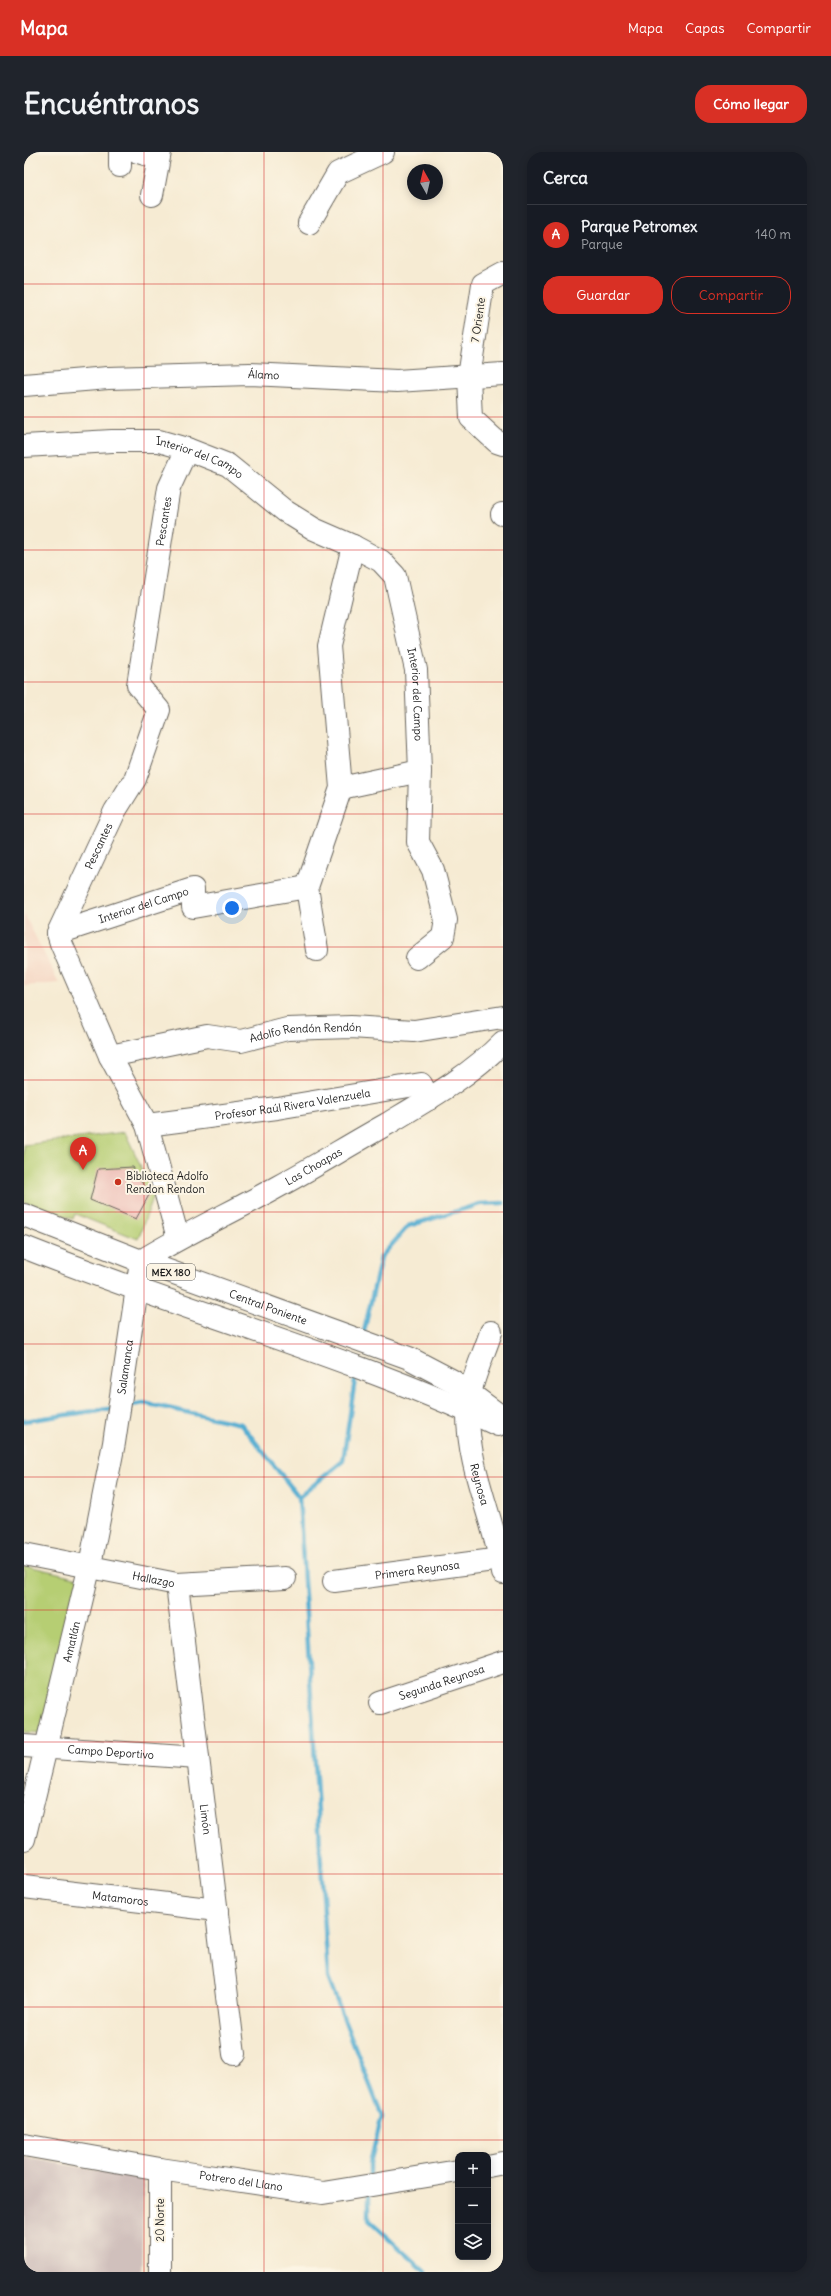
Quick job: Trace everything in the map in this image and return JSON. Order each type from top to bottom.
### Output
[{"type":"street","points":[[309,223],[338,173],[383,152]]},
{"type":"street","points":[[152,154],[152,195]]},
{"type":"street","name":"7 Oriente","points":[[469,377],[483,284],[503,274]]},
{"type":"street","name":"Álamo","points":[[24,385],[108,378],[250,374],[397,381],[503,374]]},
{"type":"street","points":[[469,377],[471,418],[497,442],[503,444]]},
{"type":"street","name":"Interior del Campo","points":[[24,446],[97,442],[159,441],[187,449],[228,465],[285,511],[314,529],[354,546],[381,561],[395,576],[416,670],[420,771],[418,842],[433,870],[446,920],[444,937],[417,958]]},
{"type":"street","name":"Pescantes","points":[[58,933],[115,811],[135,779],[159,710],[138,685],[169,488],[187,449]]},
{"type":"street","points":[[317,950],[307,887],[342,788],[329,646],[354,546]]},
{"type":"street","points":[[342,788],[420,771]]},
{"type":"street","name":"Interior del Campo","points":[[58,933],[193,889],[193,907],[307,887]]},
{"type":"street","points":[[58,933],[110,1056],[147,1125],[178,1238]]},
{"type":"street","name":"Adolfo Rendón Rendón","points":[[110,1056],[207,1036],[241,1041],[287,1029],[351,1027],[414,1031],[503,1017]]},
{"type":"street","name":"Las Choapas","points":[[141,1261],[178,1238],[279,1187],[429,1099],[454,1083],[492,1054],[503,1042]]},
{"type":"street","name":"Profesor Raúl Rivera Valenzuela","points":[[147,1125],[277,1108],[421,1084],[429,1099]]},
{"type":"street","name":"Central Poniente","points":[[24,1215],[141,1261],[409,1358],[453,1381],[469,1402],[503,1428]]},
{"type":"street","name":"Central Poniente","points":[[24,1247],[138,1291],[403,1383],[469,1402],[503,1418]]},
{"type":"street","points":[[138,1291],[141,1261]]},
{"type":"street","name":"Salamanca","points":[[114,1443],[138,1291]]},
{"type":"street","points":[[469,1402],[491,1332]]},
{"type":"street","name":"Reynosa","points":[[469,1402],[472,1454],[502,1566]]},
{"type":"street","name":"Amatlán","points":[[24,1839],[90,1565],[114,1443]]},
{"type":"street","name":"Hallazgo","points":[[24,1554],[90,1565],[177,1584],[285,1578]]},
{"type":"street","name":"Primera Reynosa","points":[[334,1581],[502,1566]]},
{"type":"street","name":"Limón","points":[[177,1584],[234,2054]]},
{"type":"street","name":"Segunda Reynosa","points":[[380,1703],[503,1662]]},
{"type":"street","name":"Campo Deportivo","points":[[24,1746],[198,1758]]},
{"type":"street","name":"Matamoros","points":[[24,1887],[217,1910]]},
{"type":"street","name":"Potrero del Llano","points":[[24,2145],[160,2169],[323,2193],[455,2172]]},
{"type":"street","points":[[491,2165],[503,2163]]},
{"type":"street","name":"20 Norte","points":[[160,2169],[160,2272]]},
{"type":"shaded area","points":[[24,914],[59,983],[24,986]]},
{"type":"shaded area","points":[[24,2157],[144,2179],[141,2272],[24,2272]]},
{"type":"green space","points":[[125,1132],[154,1195],[138,1239],[75,1214],[73,1219],[24,1202],[24,1145]]},
{"type":"green space","points":[[24,1565],[83,1579],[43,1733],[24,1732]]},
{"type":"building","name":"Biblioteca Adolfo Rendon Rendon","points":[[133,1167],[149,1195],[136,1219],[90,1200],[98,1169]]},
{"type":"waterway","points":[[363,1336],[381,1257],[408,1226],[480,1204],[503,1203]]},
{"type":"waterway","points":[[299,1497],[343,1461],[356,1373]]},
{"type":"waterway","points":[[125,1406],[144,1403],[241,1424],[299,1497],[328,1978],[382,2116],[370,2163],[370,2179]]},
{"type":"waterway","points":[[24,1421],[114,1408]]},
{"type":"waterway","points":[[369,2191],[369,2220],[426,2272]]},
{"type":"place","name":"Parque Petromex","points":[[83,1170]]},
{"type":"place","name":"Biblioteca Adolfo Rendon Rendon","points":[[118,1182]]}]
